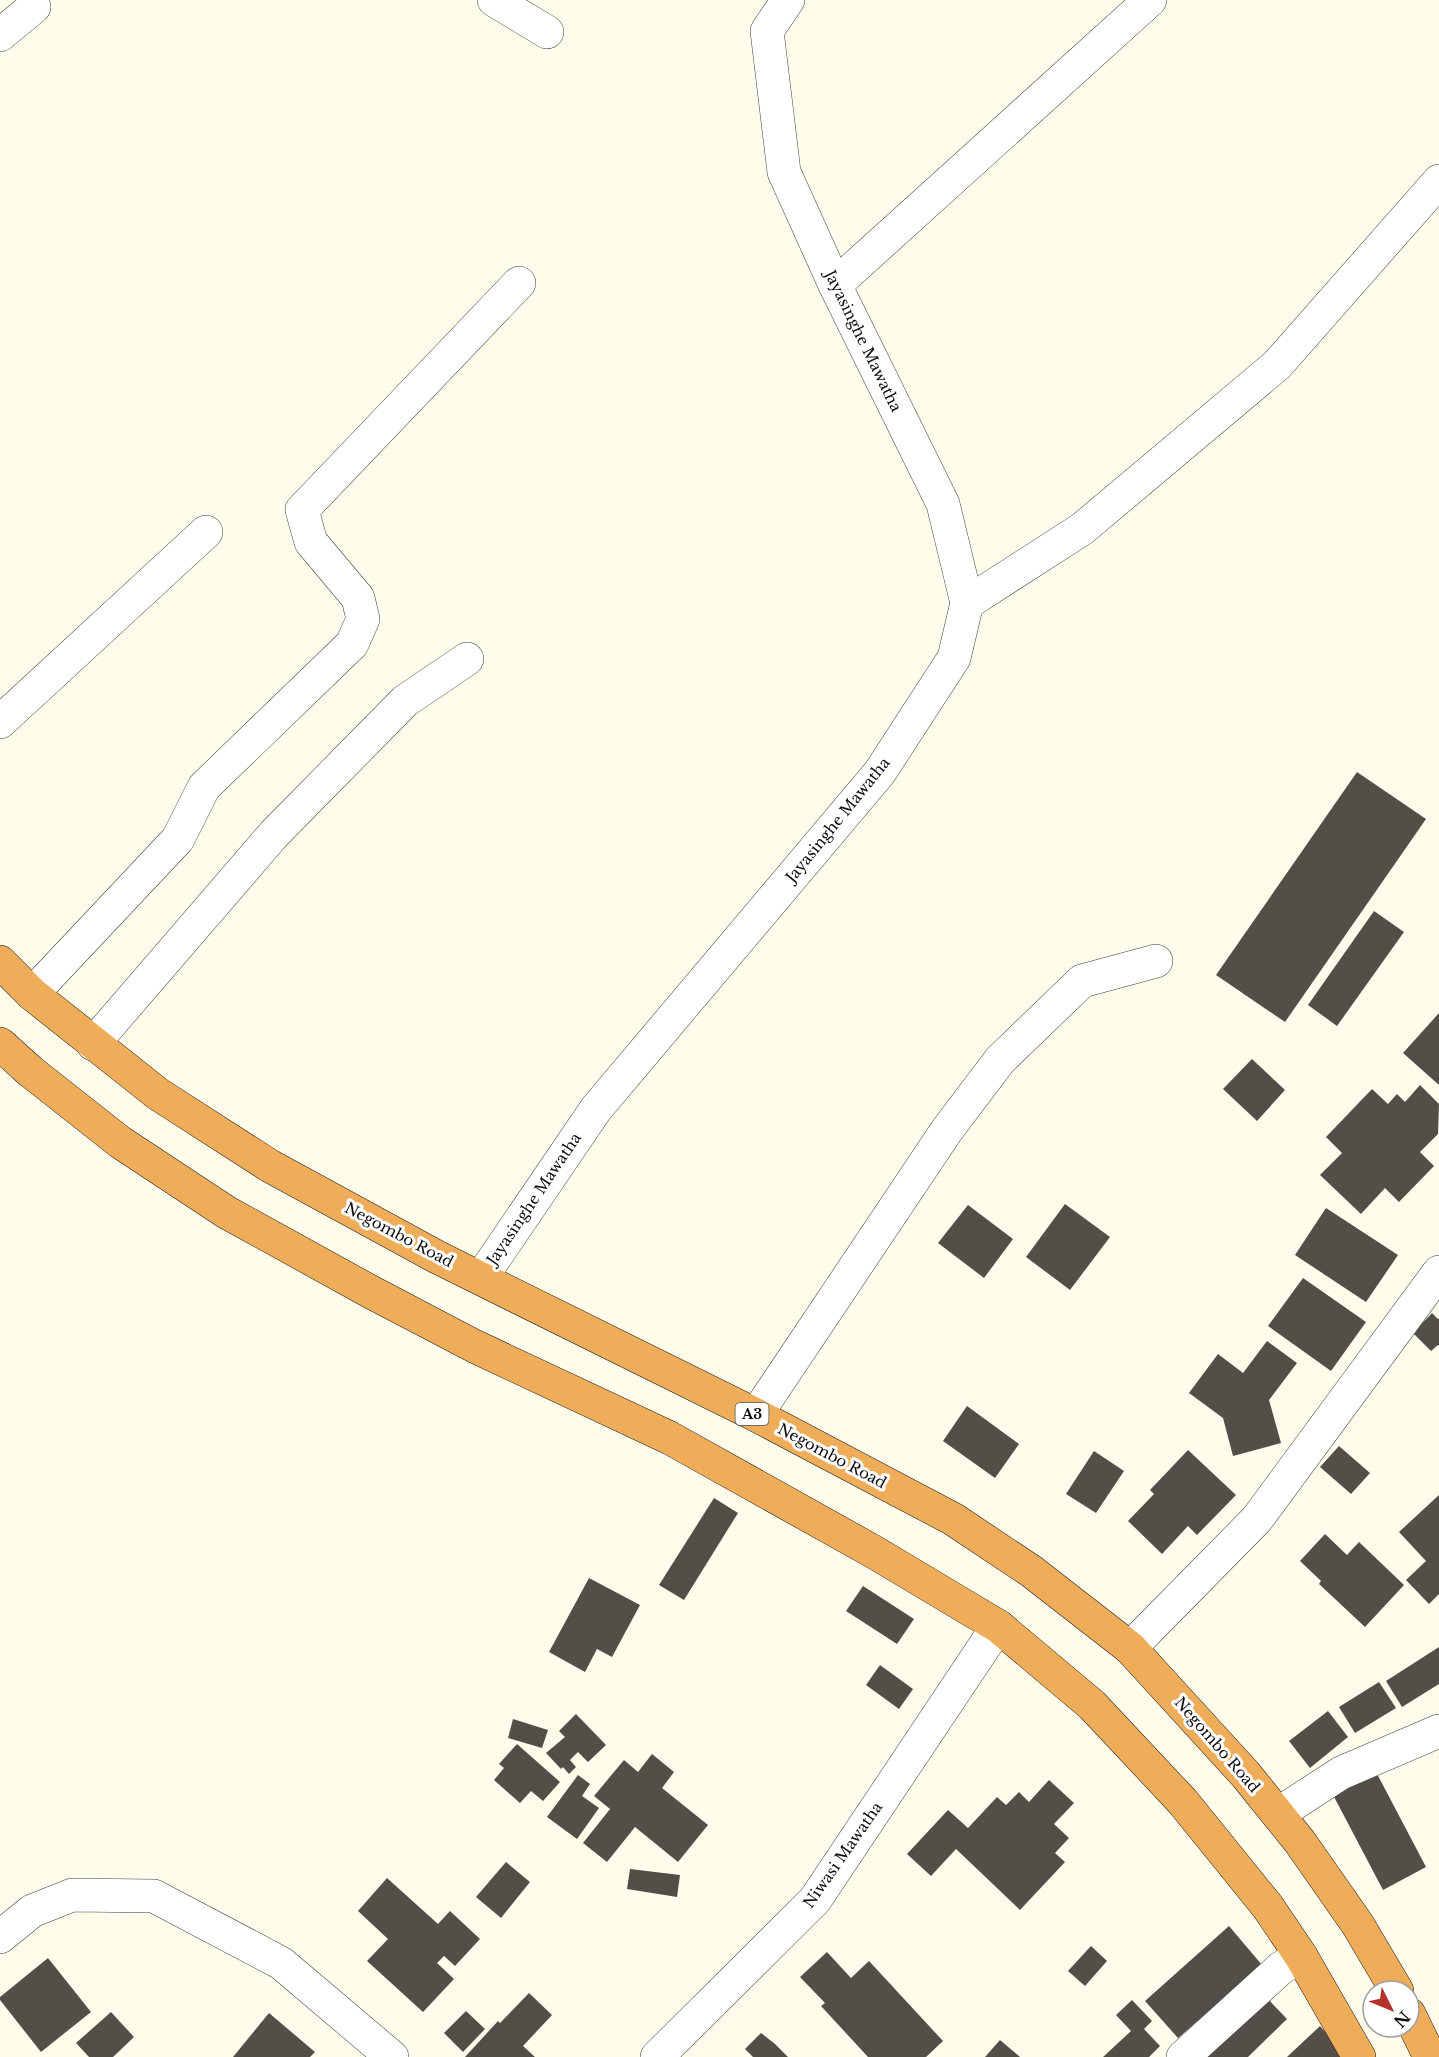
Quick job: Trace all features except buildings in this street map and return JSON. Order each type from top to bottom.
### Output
[{"type":"highway","name":"Negombo Road","points":[[0,962],[32,994],[158,1094],[270,1166],[437,1257],[756,1415],[953,1519],[1031,1571],[1130,1648],[1194,1717],[1300,1842],[1358,1925],[1390,1979]]},
{"type":"highway","points":[[0,1044],[30,1071],[120,1142],[226,1212],[474,1346],[670,1438],[874,1552],[998,1626],[1092,1705],[1184,1802],[1268,1907],[1301,1956],[1359,2057]]},
{"type":"highway","points":[[1421,2039],[1430,2057]]},
{"type":"street","points":[[494,0],[548,32]]},
{"type":"street","name":"Jayasinghe Mawatha","points":[[481,1278],[596,1109],[880,772],[954,658],[967,603],[943,504],[835,285],[784,172],[767,31],[788,0]]},
{"type":"street","points":[[835,285],[1150,0]]},
{"type":"street","points":[[0,35],[34,7]]},
{"type":"street","points":[[967,603],[1082,529],[1277,365],[1439,182]]},
{"type":"street","points":[[32,994],[178,839],[204,787],[352,644],[363,619],[358,598],[311,542],[302,510],[519,283]]},
{"type":"street","points":[[0,722],[206,532]]},
{"type":"street","points":[[93,1044],[274,834],[405,701],[467,659]]},
{"type":"street","points":[[756,1415],[947,1131],[1000,1060],[1082,981],[1156,961]]},
{"type":"street","points":[[1130,1648],[1257,1518],[1439,1272]]},
{"type":"street","name":"Niwasi Mawatha","points":[[657,2057],[815,1900],[998,1626]]},
{"type":"street","points":[[1278,1815],[1341,1773],[1439,1731]]},
{"type":"street","points":[[0,1937],[32,1911],[72,1895],[154,1896],[281,1963],[392,2057]]},
{"type":"street","points":[[1183,2057],[1281,1968],[1301,1956]]}]
